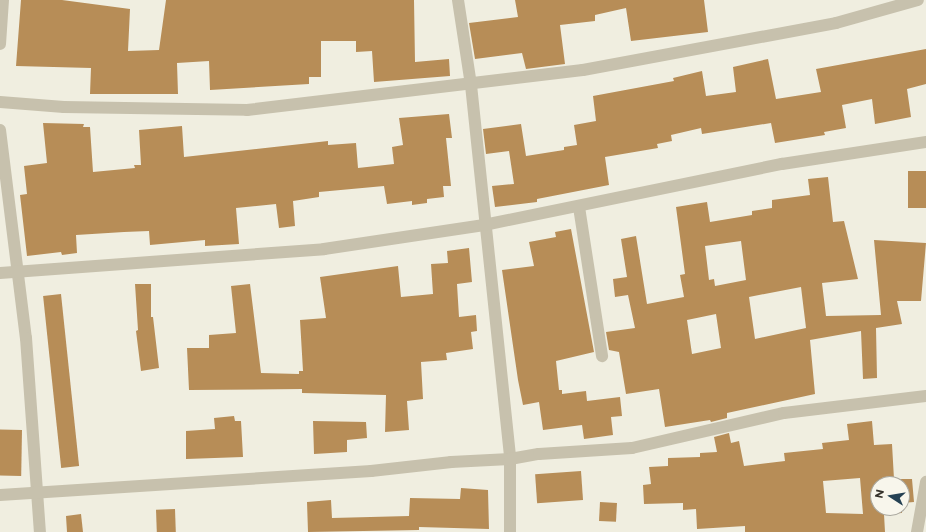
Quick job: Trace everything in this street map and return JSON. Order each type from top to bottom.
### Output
[{"type":"street","points":[[0,44],[3,0]]},
{"type":"street","points":[[458,0],[471,85],[484,225],[510,459],[510,532]]},
{"type":"street","points":[[0,102],[64,107],[247,110],[471,85],[583,70],[836,23],[918,0]]},
{"type":"street","points":[[0,130],[26,338],[40,532]]},
{"type":"street","points":[[0,273],[324,249],[484,225],[579,207],[782,164],[886,146],[926,142]]},
{"type":"street","points":[[579,207],[602,356]]},
{"type":"street","points":[[0,495],[510,459],[539,454],[632,448],[784,413],[926,396]]},
{"type":"street","points":[[917,532],[926,482]]},
{"type":"building","points":[[21,0],[62,0],[130,9],[128,51],[159,50],[166,0],[414,0],[415,62],[449,59],[450,76],[374,82],[372,51],[356,52],[356,41],[321,41],[321,77],[309,77],[309,84],[210,90],[209,61],[177,63],[178,94],[90,94],[91,68],[16,66]]},
{"type":"building","points":[[515,0],[704,0],[708,32],[631,41],[626,8],[595,15],[595,21],[560,25],[565,64],[526,69],[522,53],[475,59],[469,23],[518,17]]},
{"type":"building","points":[[926,49],[926,84],[907,89],[911,117],[875,124],[872,99],[842,105],[846,128],[824,132],[825,135],[775,143],[771,123],[702,134],[701,128],[671,135],[672,141],[657,144],[658,148],[605,157],[609,185],[537,199],[537,202],[495,207],[492,186],[514,184],[509,151],[486,154],[483,129],[521,124],[526,156],[564,150],[564,147],[577,145],[574,125],[596,121],[593,96],[674,81],[673,78],[702,71],[706,96],[736,92],[733,67],[768,59],[776,99],[821,92],[816,69]]},
{"type":"building","points":[[449,114],[452,138],[446,138],[451,186],[443,186],[444,197],[427,199],[427,203],[412,205],[412,201],[387,204],[384,186],[319,192],[319,197],[293,201],[295,226],[279,228],[276,204],[236,208],[239,244],[205,246],[205,240],[150,245],[149,231],[124,232],[76,235],[77,253],[62,255],[61,252],[27,256],[20,195],[27,194],[24,166],[47,163],[43,123],[84,124],[83,127],[90,127],[93,172],[135,168],[134,165],[141,165],[139,130],[182,126],[184,157],[328,141],[328,145],[356,143],[358,168],[394,164],[392,147],[403,145],[399,118]]},
{"type":"building","points":[[908,171],[926,171],[926,208],[908,208]]},
{"type":"building","points":[[828,177],[833,222],[844,221],[858,279],[822,283],[826,316],[881,315],[874,240],[926,243],[921,301],[897,301],[902,324],[876,328],[877,378],[863,379],[861,331],[810,340],[815,394],[727,413],[727,418],[711,422],[710,420],[665,427],[659,389],[626,394],[619,352],[609,350],[606,332],[635,328],[628,295],[615,297],[613,279],[627,277],[621,239],[636,236],[647,304],[684,297],[680,275],[685,274],[676,207],[707,202],[710,222],[752,215],[752,211],[772,208],[772,200],[810,195],[808,179]],"holes":[[[741,241],[746,280],[715,286],[714,279],[709,280],[705,246]],[[801,287],[806,328],[755,339],[749,297]],[[716,314],[721,348],[692,354],[687,320]]]},
{"type":"building","points":[[571,229],[594,352],[556,361],[559,390],[562,390],[562,394],[586,391],[587,401],[620,397],[622,416],[611,417],[613,435],[584,439],[582,425],[543,430],[539,402],[523,405],[502,270],[534,266],[529,242],[556,237],[555,232]]},
{"type":"building","points":[[469,248],[472,282],[457,284],[459,317],[476,315],[477,331],[471,332],[473,349],[446,353],[447,360],[421,362],[423,399],[407,401],[409,430],[385,432],[386,395],[302,393],[302,389],[189,390],[187,348],[209,348],[209,335],[236,333],[231,286],[250,284],[261,373],[299,374],[299,371],[303,371],[300,320],[326,318],[320,277],[398,266],[401,297],[433,294],[431,264],[448,263],[447,251]]},
{"type":"building","points":[[135,284],[151,284],[151,317],[153,317],[159,368],[141,371],[136,331],[138,330]]},
{"type":"building","points":[[61,294],[79,466],[61,468],[43,296]]},
{"type":"building","points":[[234,416],[235,421],[241,421],[243,457],[186,459],[186,431],[215,429],[214,418]]},
{"type":"building","points":[[313,421],[366,422],[367,438],[347,440],[347,452],[314,454]]},
{"type":"building","points":[[872,421],[874,445],[892,444],[894,476],[870,476],[870,516],[884,516],[885,532],[745,532],[745,526],[697,529],[696,509],[683,510],[683,503],[644,504],[643,485],[651,484],[649,467],[668,466],[668,458],[700,457],[700,453],[717,452],[714,437],[729,433],[731,443],[739,441],[744,466],[785,461],[784,453],[823,449],[822,443],[849,440],[847,424]],"holes":[[[860,478],[863,514],[826,513],[823,481]]]},
{"type":"building","points":[[0,430],[22,430],[21,476],[0,476]]},
{"type":"building","points":[[581,471],[583,500],[537,503],[535,474]]},
{"type":"building","points":[[910,479],[912,479],[914,502],[910,502]]},
{"type":"building","points":[[461,488],[488,490],[489,529],[419,527],[419,530],[308,532],[307,502],[331,500],[332,518],[409,516],[410,498],[460,499]]},
{"type":"building","points":[[600,502],[617,503],[616,522],[599,521]]},
{"type":"building","points":[[175,509],[176,532],[157,532],[156,510]]},
{"type":"building","points":[[81,514],[83,532],[67,532],[66,516]]}]
